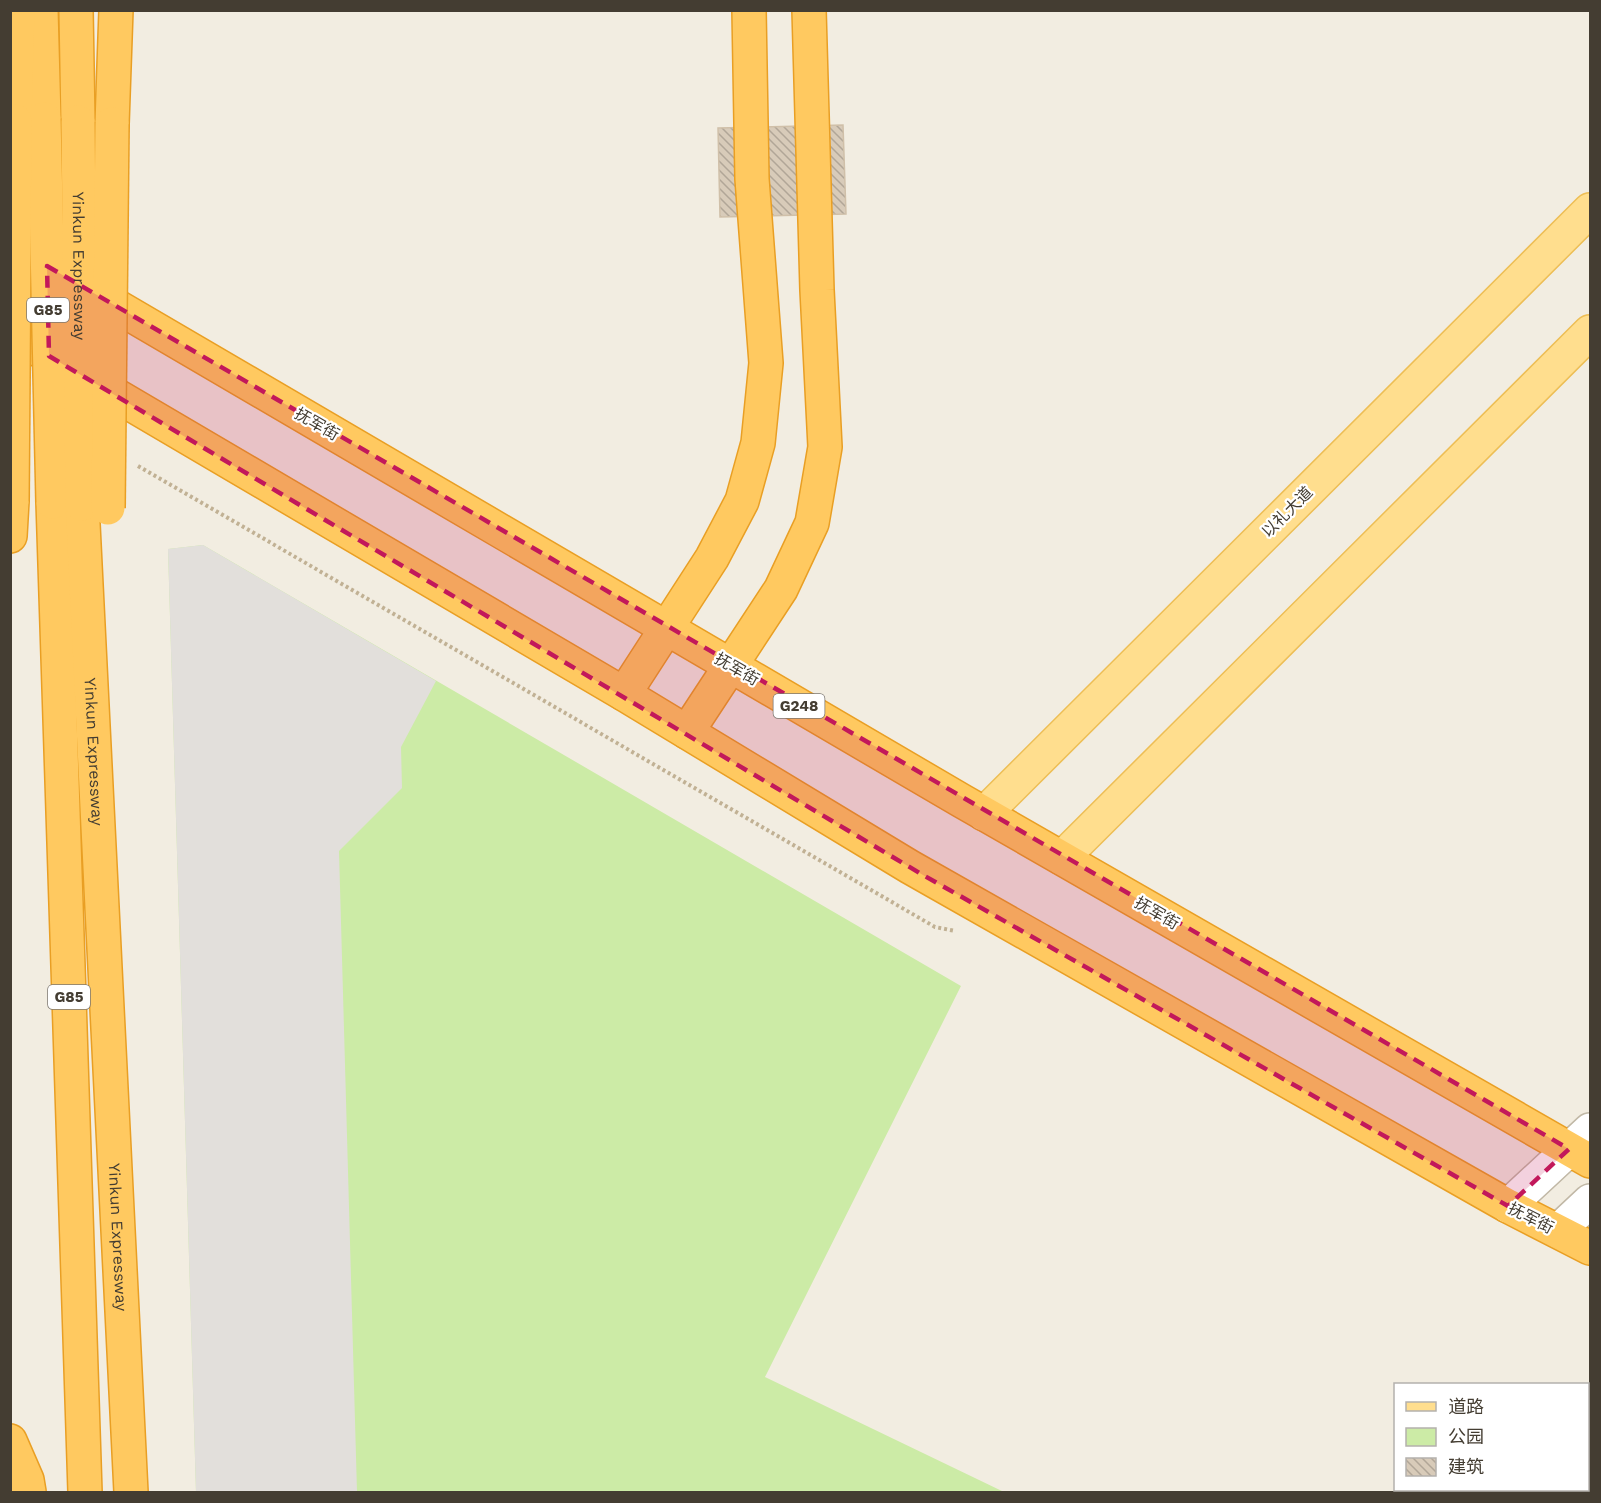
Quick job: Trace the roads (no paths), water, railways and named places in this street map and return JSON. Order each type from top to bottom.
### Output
[{"type":"highway","points":[[10,537],[30,120],[18,10]]},
{"type":"highway","name":"Yinkun Expressway","points":[[41,10],[30,120],[81,505],[131,1492]]},
{"type":"highway","name":"Yinkun Expressway","points":[[76,10],[81,505],[85,1492]]},
{"type":"highway","points":[[81,505],[112,124],[116,10]]},
{"type":"highway","points":[[624,694],[712,558],[742,501],[758,443],[766,363],[752,179],[749,10]]},
{"type":"highway","points":[[687,732],[781,590],[812,523],[818,490],[825,447],[817,290],[809,10]]},
{"type":"highway","name":"抚军街","points":[[10,244],[984,814],[1583,1147]]},
{"type":"highway","name":"抚军街","points":[[10,333],[624,694],[916,871],[1508,1206],[1590,1248]]},
{"type":"highway","points":[[10,1441],[27,1480],[29,1492]]},
{"type":"main road","name":"以礼大道","points":[[984,814],[1590,210]]},
{"type":"main road","points":[[1062,858],[1590,332]]},
{"type":"street","points":[[1508,1206],[1583,1147]]},
{"type":"street","points":[[1558,1231],[1590,1201]]}]
